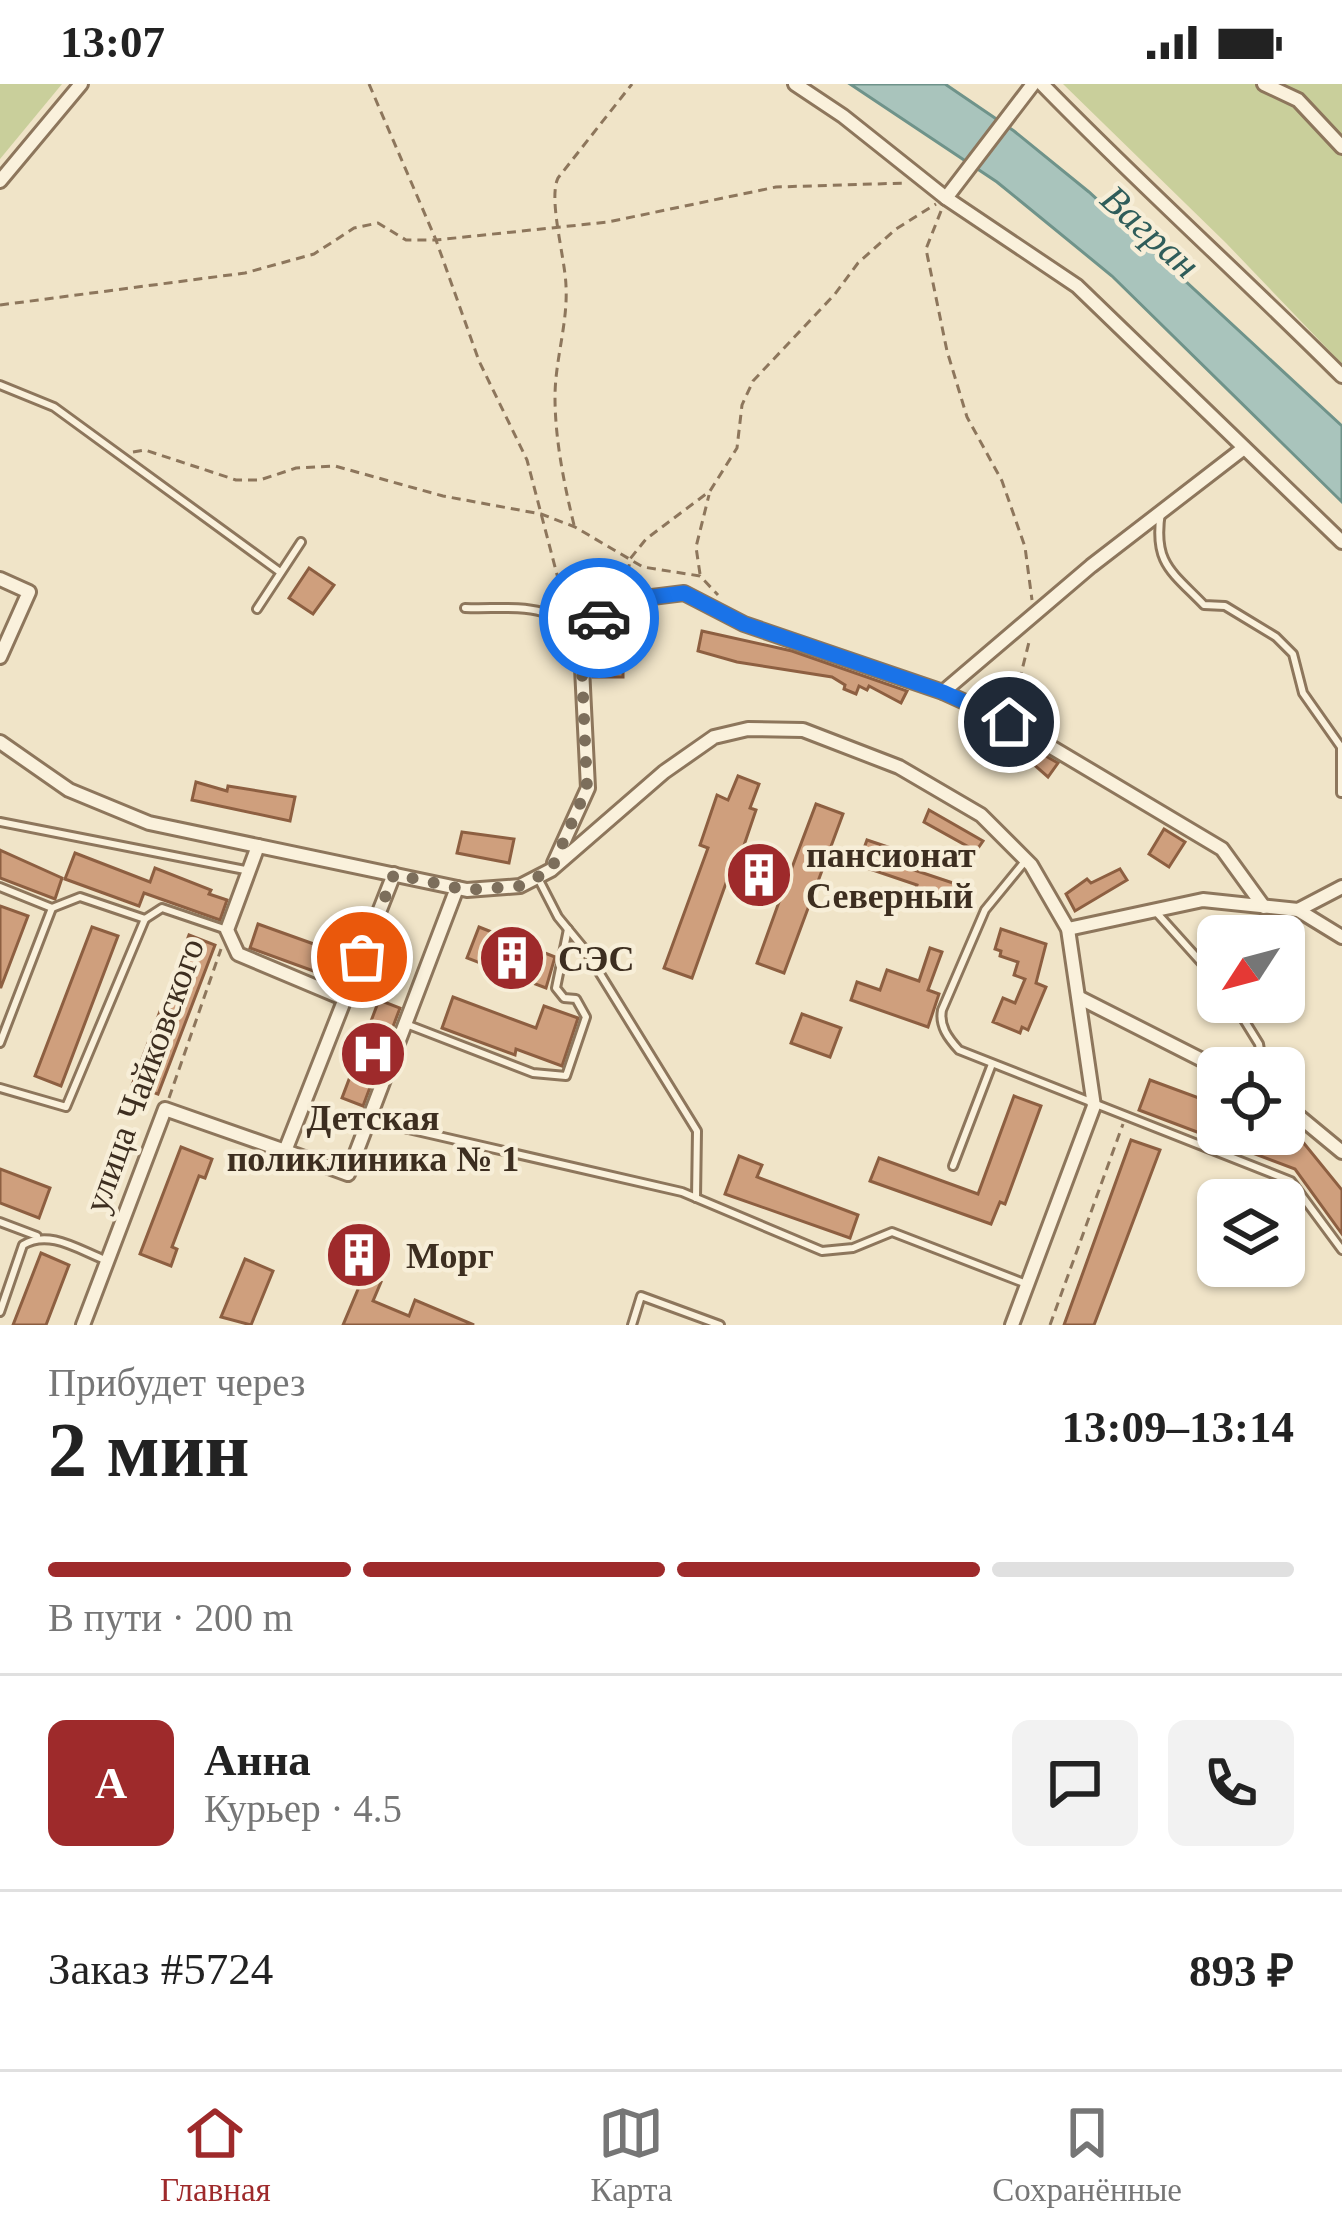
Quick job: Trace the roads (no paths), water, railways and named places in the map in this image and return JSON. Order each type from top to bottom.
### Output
[{"type":"street","points":[[0,181],[81,84]]},
{"type":"street","points":[[794,84],[843,116],[946,198],[1077,286],[1342,542]]},
{"type":"street","points":[[1264,84],[1298,100],[1342,147]]},
{"type":"street","points":[[946,198],[1036,85],[1218,252],[1342,376]]},
{"type":"street","points":[[943,692],[1244,448]]},
{"type":"street","points":[[0,579],[28,592],[0,657]]},
{"type":"street","points":[[544,873],[587,788],[581,648],[597,620],[620,601],[684,593],[744,624],[943,692],[1009,722],[1222,849],[1264,907]]},
{"type":"street","points":[[0,742],[69,790],[149,823],[457,888],[520,886],[544,873],[664,772],[714,737],[748,728],[803,730],[899,767],[981,815],[1026,860],[1068,929],[1094,1106],[1012,1325]]},
{"type":"street","name":"улица Чайковского","points":[[227,930],[258,846]]},
{"type":"street","points":[[394,874],[285,1151],[348,1174],[457,888]]},
{"type":"street","points":[[1298,910],[1342,887]]},
{"type":"street","points":[[1068,929],[1203,900],[1298,910],[1342,937]]},
{"type":"street","points":[[227,930],[238,954],[345,999]]},
{"type":"street","points":[[1080,998],[1197,1057]]},
{"type":"street","name":"улица Чайковского","points":[[83,1325],[165,1109],[285,1151]]},
{"type":"street","points":[[1305,1121],[1342,1152]]},
{"type":"lane","points":[[0,385],[54,407],[280,572]]},
{"type":"lane","points":[[1161,512],[1160,559],[1204,605],[1225,606],[1276,637],[1294,654],[1304,693],[1341,747],[1341,793]]},
{"type":"lane","points":[[257,609],[302,542]]},
{"type":"lane","points":[[465,608],[546,611],[569,623],[581,648]]},
{"type":"lane","points":[[0,822],[249,871]]},
{"type":"lane","points":[[145,848],[149,823]]},
{"type":"lane","points":[[1026,860],[986,910],[940,1021],[959,1050],[1291,1180],[1342,1250]]},
{"type":"lane","points":[[544,873],[568,929],[697,1131],[696,1198]]},
{"type":"lane","points":[[0,887],[52,908],[80,897],[145,919]]},
{"type":"lane","points":[[0,1042],[52,908]]},
{"type":"lane","points":[[0,1088],[66,1107],[145,919],[162,908],[227,930]]},
{"type":"lane","points":[[1153,908],[1197,957]]},
{"type":"lane","points":[[405,1023],[533,1073],[566,1076],[586,1017],[576,999],[564,998],[556,988],[568,929]]},
{"type":"lane","points":[[953,1166],[992,1064]]},
{"type":"lane","points":[[369,1120],[571,1164],[696,1198],[823,1250],[853,1248],[892,1232],[1028,1284]]},
{"type":"lane","points":[[0,1222],[107,1262]]},
{"type":"lane","points":[[0,1312],[23,1245],[41,1237]]},
{"type":"lane","points":[[632,1325],[640,1296],[720,1325]]},
{"type":"water","points":[[850,84],[945,84],[1014,131],[1089,192],[1342,426],[1342,502],[1112,276],[997,182]]},
{"type":"place","name":"пансионат Северный","points":[[759,875]]},
{"type":"place","name":"СЭС","points":[[512,958]]},
{"type":"place","name":"Детская поликлиника № 1","points":[[373,1054]]},
{"type":"place","name":"Морг","points":[[359,1255]]},
{"type":"water label","name":"Вагран","points":[[1151,231]]}]
